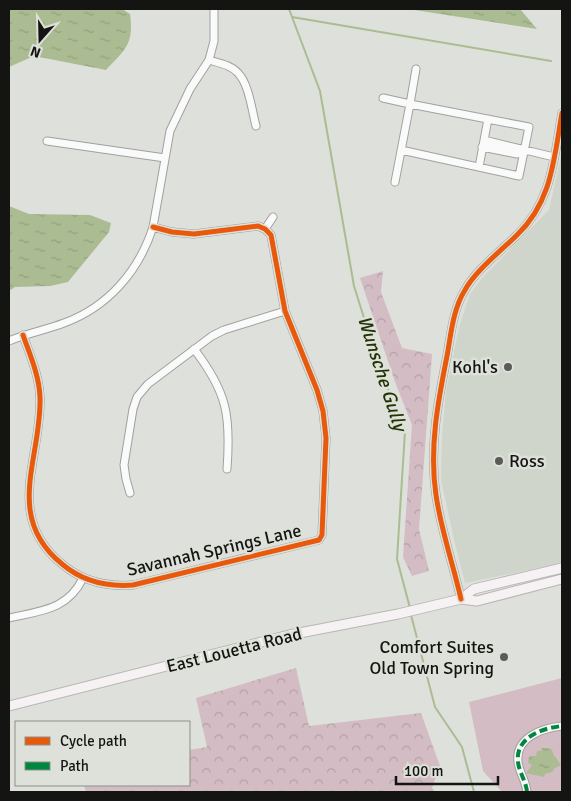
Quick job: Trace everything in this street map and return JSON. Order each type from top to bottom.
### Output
[{"type":"main road","name":"East Louetta Road","points":[[9,706],[290,635],[439,604],[461,598],[474,590],[562,568]]},
{"type":"main road","name":"East Louetta Road","points":[[461,598],[477,601],[562,579]]},
{"type":"street","points":[[9,341],[78,317],[106,300],[127,278],[148,242],[153,227],[170,131],[190,89],[209,60],[214,41],[214,9]]},
{"type":"street","points":[[209,60],[227,66],[238,73],[244,83],[256,126]]},
{"type":"street","points":[[395,182],[416,69]]},
{"type":"street","points":[[383,98],[529,127],[519,176],[479,164],[401,150]]},
{"type":"street","points":[[461,598],[437,501],[434,465],[436,409],[455,315],[464,290],[498,252],[518,234],[533,216],[544,198],[562,113]]},
{"type":"street","points":[[479,164],[488,119]]},
{"type":"street","points":[[47,141],[165,158]]},
{"type":"street","points":[[483,143],[518,147],[554,157]]},
{"type":"street","points":[[265,229],[273,217]]},
{"type":"street","points":[[130,493],[124,465],[134,404],[143,389],[217,333],[285,311],[272,238],[265,229],[254,226],[194,234],[178,234],[153,227]]},
{"type":"street","name":"Savannah Springs Lane","points":[[23,335],[37,376],[40,398],[40,412],[28,487],[29,509],[37,534],[50,553],[66,568],[83,578],[108,585],[133,585],[320,539],[326,438],[324,418],[317,390],[285,311]]},
{"type":"street","points":[[194,349],[215,380],[225,404],[229,432],[227,469]]},
{"type":"street","points":[[9,618],[60,604],[74,594],[83,578]]},
{"type":"street","points":[[527,792],[527,786],[518,764],[518,755],[523,744],[528,737],[541,730],[562,726]]},
{"type":"shaded area","points":[[562,152],[562,563],[465,583],[441,480],[446,391],[459,327],[470,294],[483,277],[549,210]]},
{"type":"green space","points":[[383,271],[381,292],[402,348],[432,354],[419,529],[429,571],[412,576],[403,557],[412,425],[395,382],[360,278]]},
{"type":"green space","points":[[296,668],[309,726],[421,713],[440,766],[432,788],[435,792],[86,792],[84,786],[190,786],[190,750],[207,747],[196,698]]},
{"type":"green space","points":[[562,678],[562,792],[502,792],[483,771],[469,702]]},
{"type":"water","points":[[9,9],[122,9],[130,14],[131,32],[127,45],[106,70],[34,56],[9,67]]},
{"type":"water","points":[[408,9],[520,9],[537,29]]},
{"type":"water","points":[[9,206],[29,214],[90,215],[111,223],[109,232],[68,282],[50,286],[15,287],[9,291]]},
{"type":"water","points":[[542,748],[552,750],[561,765],[552,772],[545,774],[544,777],[526,773],[532,765],[528,763],[529,756],[536,756],[537,751],[541,751]]},
{"type":"waterway","name":"Wunsche Gully","points":[[289,9],[320,91],[354,286],[380,369],[405,431],[397,559],[410,608]]},
{"type":"waterway","points":[[292,17],[551,61]]},
{"type":"waterway","name":"Wunsche Gully","points":[[411,615],[435,707],[462,747],[474,792]]},
{"type":"marked path","points":[[527,792],[518,762],[518,753],[521,746],[532,735],[562,726]]},
{"type":"cycle path","points":[[461,599],[438,508],[433,460],[435,425],[453,322],[461,297],[469,283],[529,222],[538,208],[550,178],[562,113]]},
{"type":"cycle path","points":[[23,335],[36,373],[40,397],[39,420],[30,485],[30,506],[34,526],[44,546],[70,570],[95,582],[133,585],[319,540],[322,535],[326,438],[323,411],[317,390],[285,311],[271,235],[265,229],[258,226],[194,234],[172,232],[153,227]]},
{"type":"place","name":"Kohl's","points":[[508,367]]},
{"type":"place","name":"Ross","points":[[499,461]]},
{"type":"place","name":"Comfort Suites Old Town Spring","points":[[504,657]]}]
